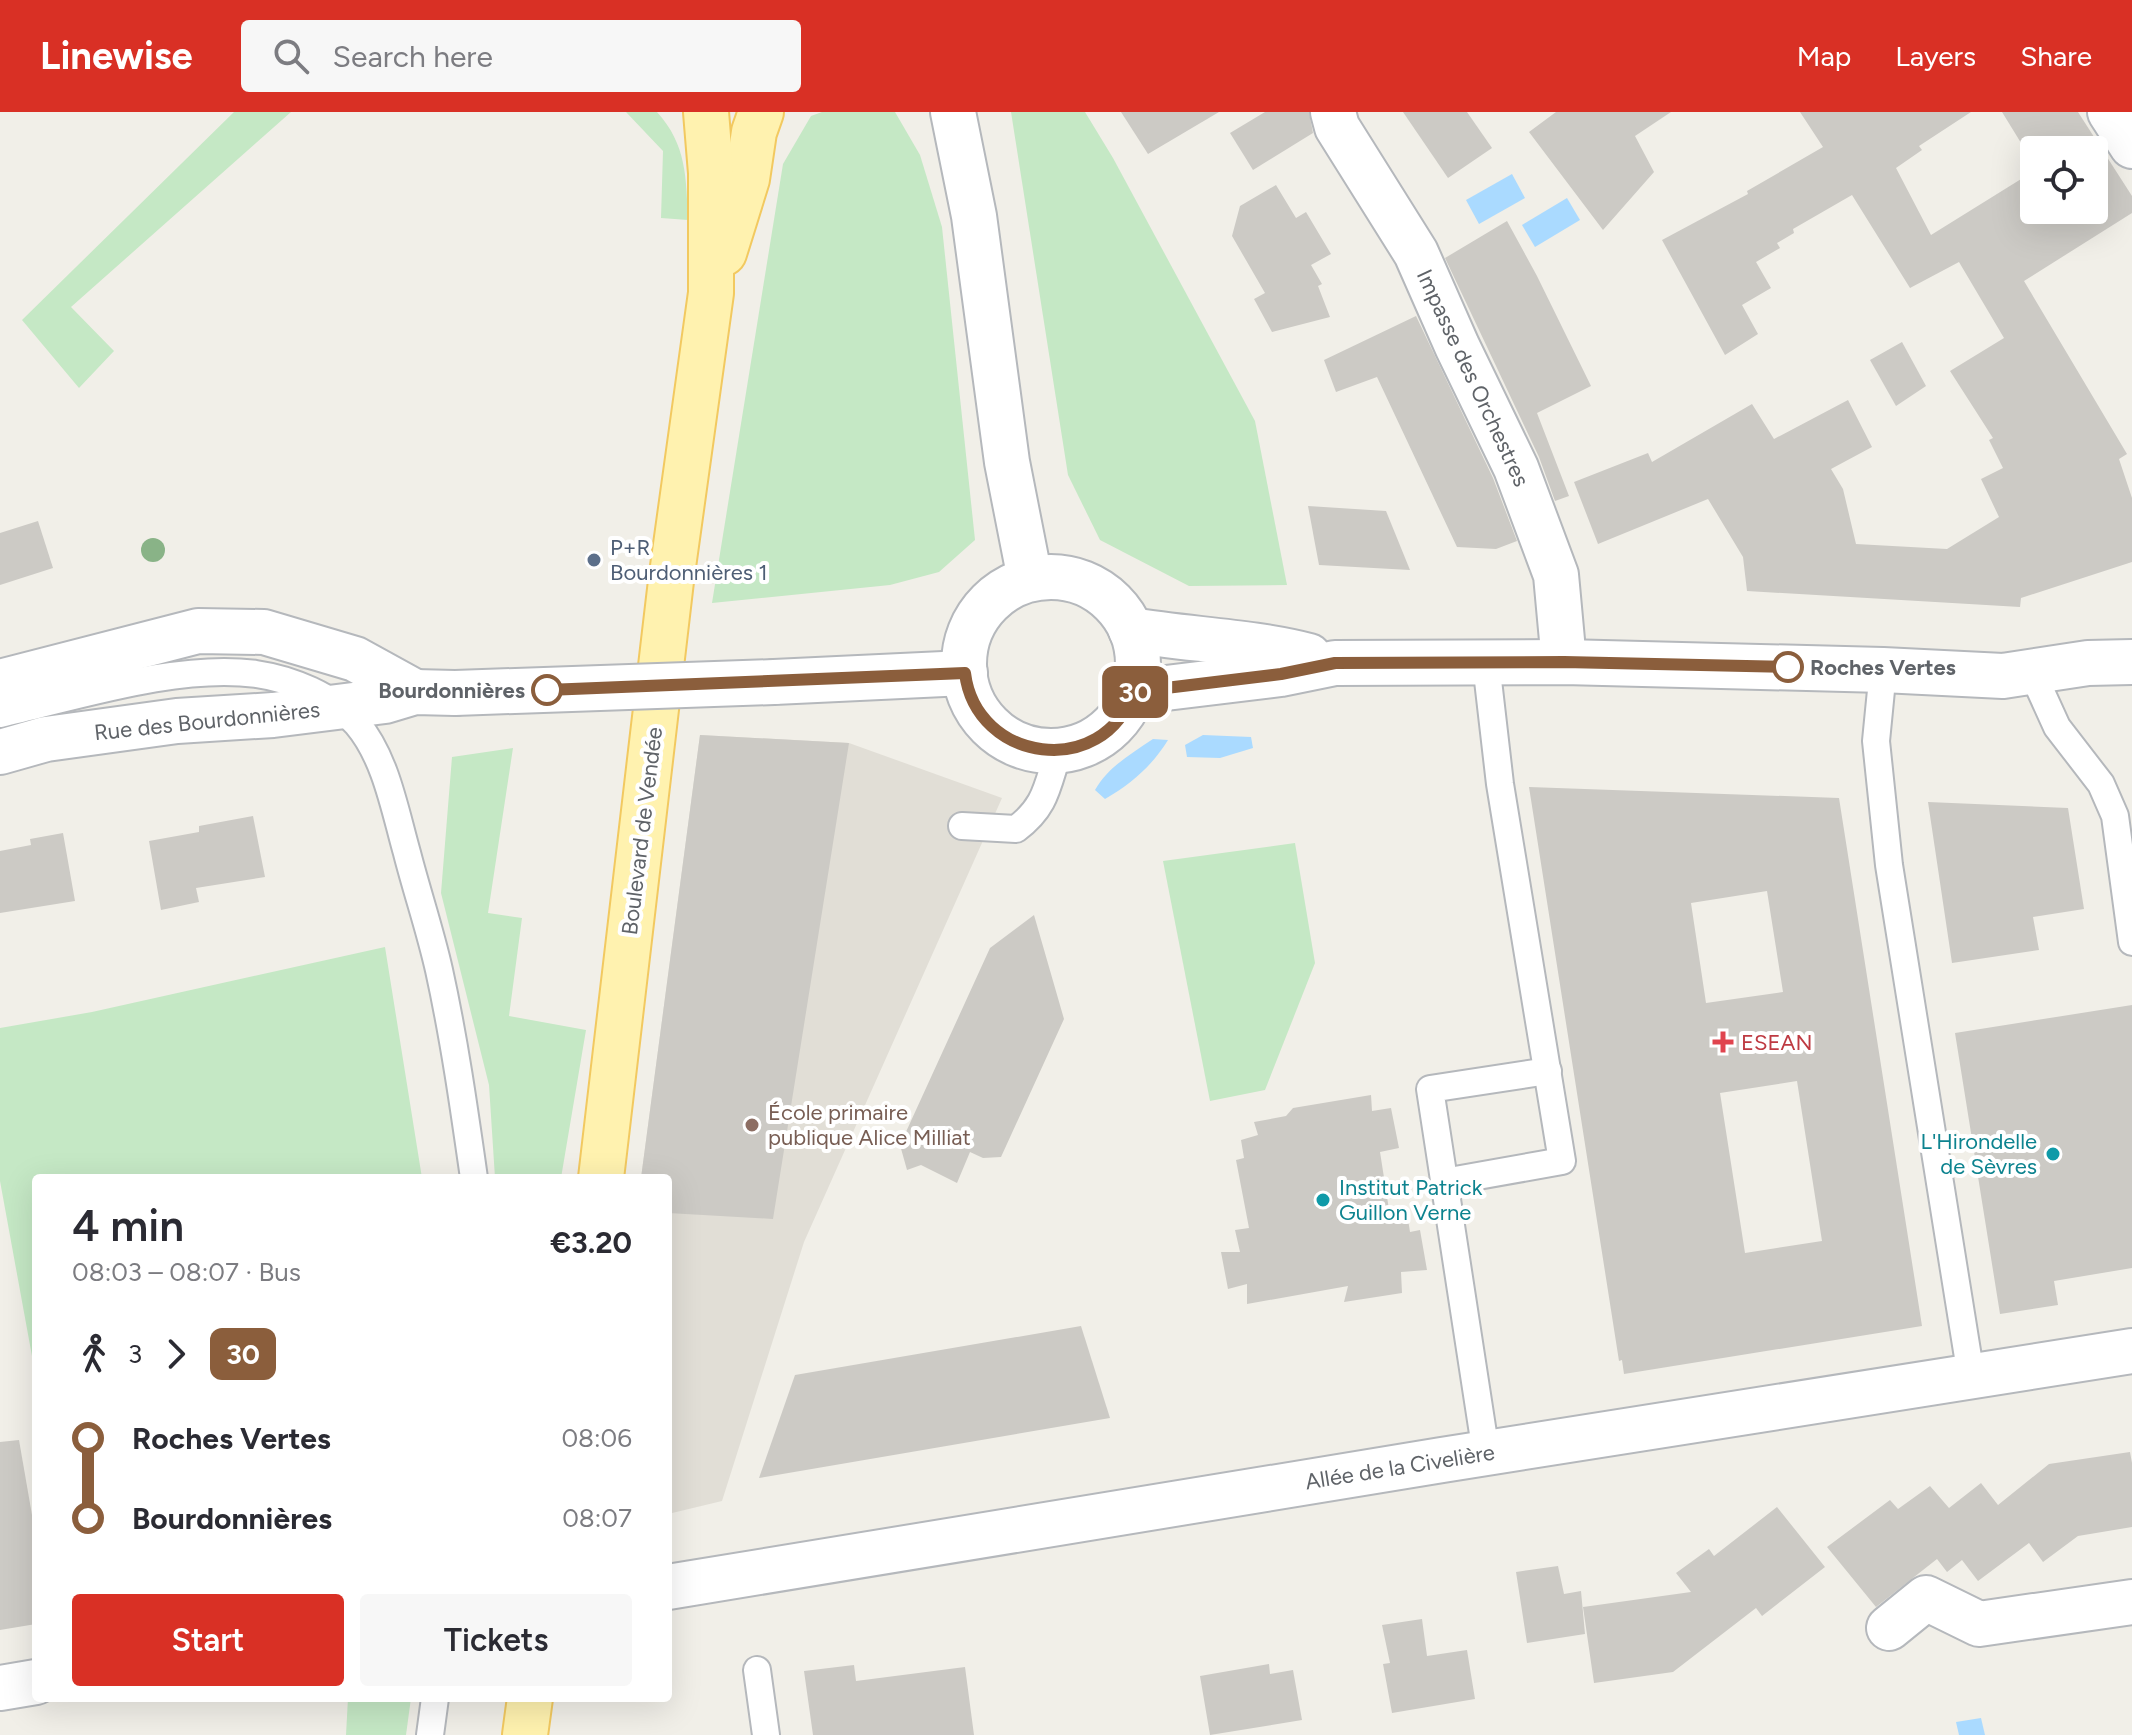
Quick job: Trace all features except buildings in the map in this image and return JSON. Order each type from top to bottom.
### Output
[{"type":"main road","name":"Boulevard de Vendée","points":[[601,1174],[671,581],[711,293],[711,173],[706,112]]},
{"type":"main road","name":"Boulevard de Vendée","points":[[711,293],[747,179],[754,132],[761,112]]},
{"type":"main road","points":[[525,1735],[529,1702]]},
{"type":"street","name":"Impasse des Orchestres","points":[[1333,112],[1337,127],[1416,253],[1516,468],[1556,575],[1564,662]]},
{"type":"street","points":[[2110,112],[2132,146]]},
{"type":"street","points":[[950,117],[974,216],[1007,462],[1030,579]]},
{"type":"street","points":[[1059,577],[1087,584],[1116,605],[1131,630],[1138,667],[1133,692],[1125,709],[1104,732],[1077,747],[1059,750],[1027,747],[997,731],[974,704],[965,673],[967,640],[982,610],[1001,592],[1030,579],[1059,577]]},
{"type":"street","points":[[1131,630],[1182,639],[1281,649],[1335,663]]},
{"type":"street","points":[[0,682],[198,631],[264,632],[355,659],[435,692]]},
{"type":"street","points":[[2088,663],[2132,641]]},
{"type":"street","points":[[1133,692],[1281,674],[1335,663],[1564,662],[2003,676],[2088,663],[2132,662]]},
{"type":"street","name":"Rue des Bourdonnières","points":[[0,752],[46,739],[177,721],[273,715],[435,692],[965,673]]},
{"type":"street","name":"Allée de la Civelière","points":[[672,1586],[2132,1351]]},
{"type":"street","points":[[1889,1628],[1926,1598],[1979,1624],[2132,1602]]},
{"type":"street","points":[[0,1688],[32,1683]]},
{"type":"lane","points":[[1444,1182],[1562,1161],[1500,784],[1486,663]]},
{"type":"lane","points":[[1883,670],[1876,741],[1889,865],[1971,1376]]},
{"type":"lane","points":[[0,714],[165,677],[213,672],[282,679],[309,690],[356,724],[384,777],[438,968],[473,1174]]},
{"type":"lane","points":[[2032,672],[2057,727],[2101,784],[2115,816],[2132,942]]},
{"type":"lane","points":[[962,826],[1016,829],[1033,816],[1047,793],[1059,750]]},
{"type":"lane","points":[[1486,1453],[1430,1089],[1548,1071]]},
{"type":"lane","points":[[757,1670],[766,1735]]},
{"type":"lane","points":[[430,1735],[434,1702]]},
{"type":"shaded area","name":"École primaire publique Alice Milliat","points":[[700,735],[849,743],[1002,798],[804,1242],[722,1501],[672,1513],[672,1174],[642,1174]]},
{"type":"green space","points":[[234,112],[291,112],[71,307],[114,351],[79,388],[22,320]]},
{"type":"green space","points":[[626,112],[657,112],[667,124],[683,163],[688,220],[661,218],[663,151]]},
{"type":"green space","points":[[822,112],[895,112],[920,155],[942,227],[975,540],[939,572],[890,585],[712,603],[783,164],[811,116]]},
{"type":"green space","points":[[1011,112],[1085,112],[1113,158],[1255,421],[1287,585],[1189,586],[1100,540],[1068,475]]},
{"type":"green space","points":[[513,748],[488,913],[522,918],[509,1016],[586,1030],[562,1174],[495,1174],[489,1085],[441,893],[452,757]]},
{"type":"green space","points":[[1295,843],[1315,963],[1265,1090],[1210,1101],[1163,861]]},
{"type":"green space","points":[[385,947],[421,1174],[32,1174],[32,1356],[0,1181],[0,1028],[92,1012]]},
{"type":"green space","points":[[348,1702],[410,1702],[406,1735],[346,1735]]},
{"type":"water","points":[[1512,174],[1525,198],[1479,224],[1466,200]]},
{"type":"water","points":[[1567,198],[1580,220],[1535,247],[1522,225]]},
{"type":"water","points":[[1203,735],[1251,737],[1253,748],[1220,758],[1187,757],[1185,745]]},
{"type":"water","points":[[1153,739],[1168,740],[1140,774],[1105,799],[1095,790],[1113,768]]},
{"type":"water","points":[[1981,1718],[1985,1735],[1959,1735],[1956,1722]]},
{"type":"bus line","name":"30","points":[[547,690],[965,673],[969,693],[982,717],[1008,739],[1047,751],[1077,747],[1094,739],[1114,724],[1133,692],[1281,674],[1335,663],[1564,662],[1788,667]]},
{"type":"place","name":"P+R Bourdonnières 1","points":[[594,560]]},
{"type":"place","name":"Roches Vertes","points":[[1788,667]]},
{"type":"place","name":"Bourdonnières","points":[[547,690]]},
{"type":"place","name":"ESEAN","points":[[1723,1042]]},
{"type":"place","name":"École primaire publique Alice Milliat","points":[[752,1125]]},
{"type":"place","name":"L'Hirondelle de Sèvres","points":[[2053,1154]]},
{"type":"place","name":"Institut Patrick Guillon Verne","points":[[1323,1200]]}]
